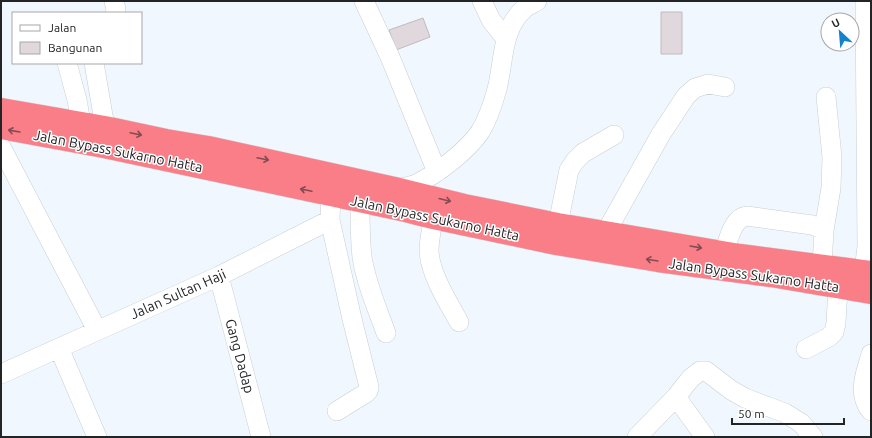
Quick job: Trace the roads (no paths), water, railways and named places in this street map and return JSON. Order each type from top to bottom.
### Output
[{"type":"highway","name":"Jalan Bypass Sukarno Hatta","points":[[1,109],[81,123],[104,137],[331,195],[433,218],[556,244],[658,261],[770,276],[871,293]]},
{"type":"highway","name":"Jalan Bypass Sukarno Hatta","points":[[1,128],[104,137],[166,140],[208,147],[399,189],[464,205],[558,224],[724,252],[868,272]]},
{"type":"street","points":[[114,1],[115,12]]},
{"type":"street","points":[[364,1],[390,57],[437,172]]},
{"type":"street","points":[[482,1],[491,20],[506,39]]},
{"type":"street","points":[[399,189],[416,184],[437,172],[452,161],[480,132],[489,115],[497,88],[506,39],[514,21],[523,10],[537,1]]},
{"type":"street","points":[[865,1],[868,272]]},
{"type":"street","points":[[67,64],[78,100],[81,123]]},
{"type":"street","points":[[94,64],[104,137]]},
{"type":"street","points":[[606,232],[662,134],[686,96],[695,88],[708,84],[725,86]]},
{"type":"street","points":[[822,266],[824,230],[831,188],[832,156],[826,97]]},
{"type":"street","points":[[558,224],[569,170],[575,160],[582,153],[614,135]]},
{"type":"street","points":[[1,147],[97,330]]},
{"type":"street","points":[[331,195],[330,220],[369,387],[366,394],[337,411]]},
{"type":"street","points":[[360,202],[362,258],[368,284],[386,333]]},
{"type":"street","points":[[724,252],[735,223],[742,217],[747,216],[812,225],[824,230]]},
{"type":"street","points":[[433,218],[429,251],[430,260],[437,280],[459,322]]},
{"type":"street","name":"Jalan Sultan Haji","points":[[1,374],[219,276],[330,220]]},
{"type":"street","name":"Gang Dadap","points":[[219,276],[261,437]]},
{"type":"street","points":[[806,350],[829,337],[834,332],[838,287]]},
{"type":"street","points":[[59,348],[97,437]]},
{"type":"street","points":[[871,354],[864,378],[863,391],[866,403],[871,411]]},
{"type":"street","points":[[637,437],[676,398],[691,378],[700,371],[706,371],[731,390],[745,398],[785,413],[801,423],[813,437]]},
{"type":"street","points":[[676,398],[705,437]]}]
